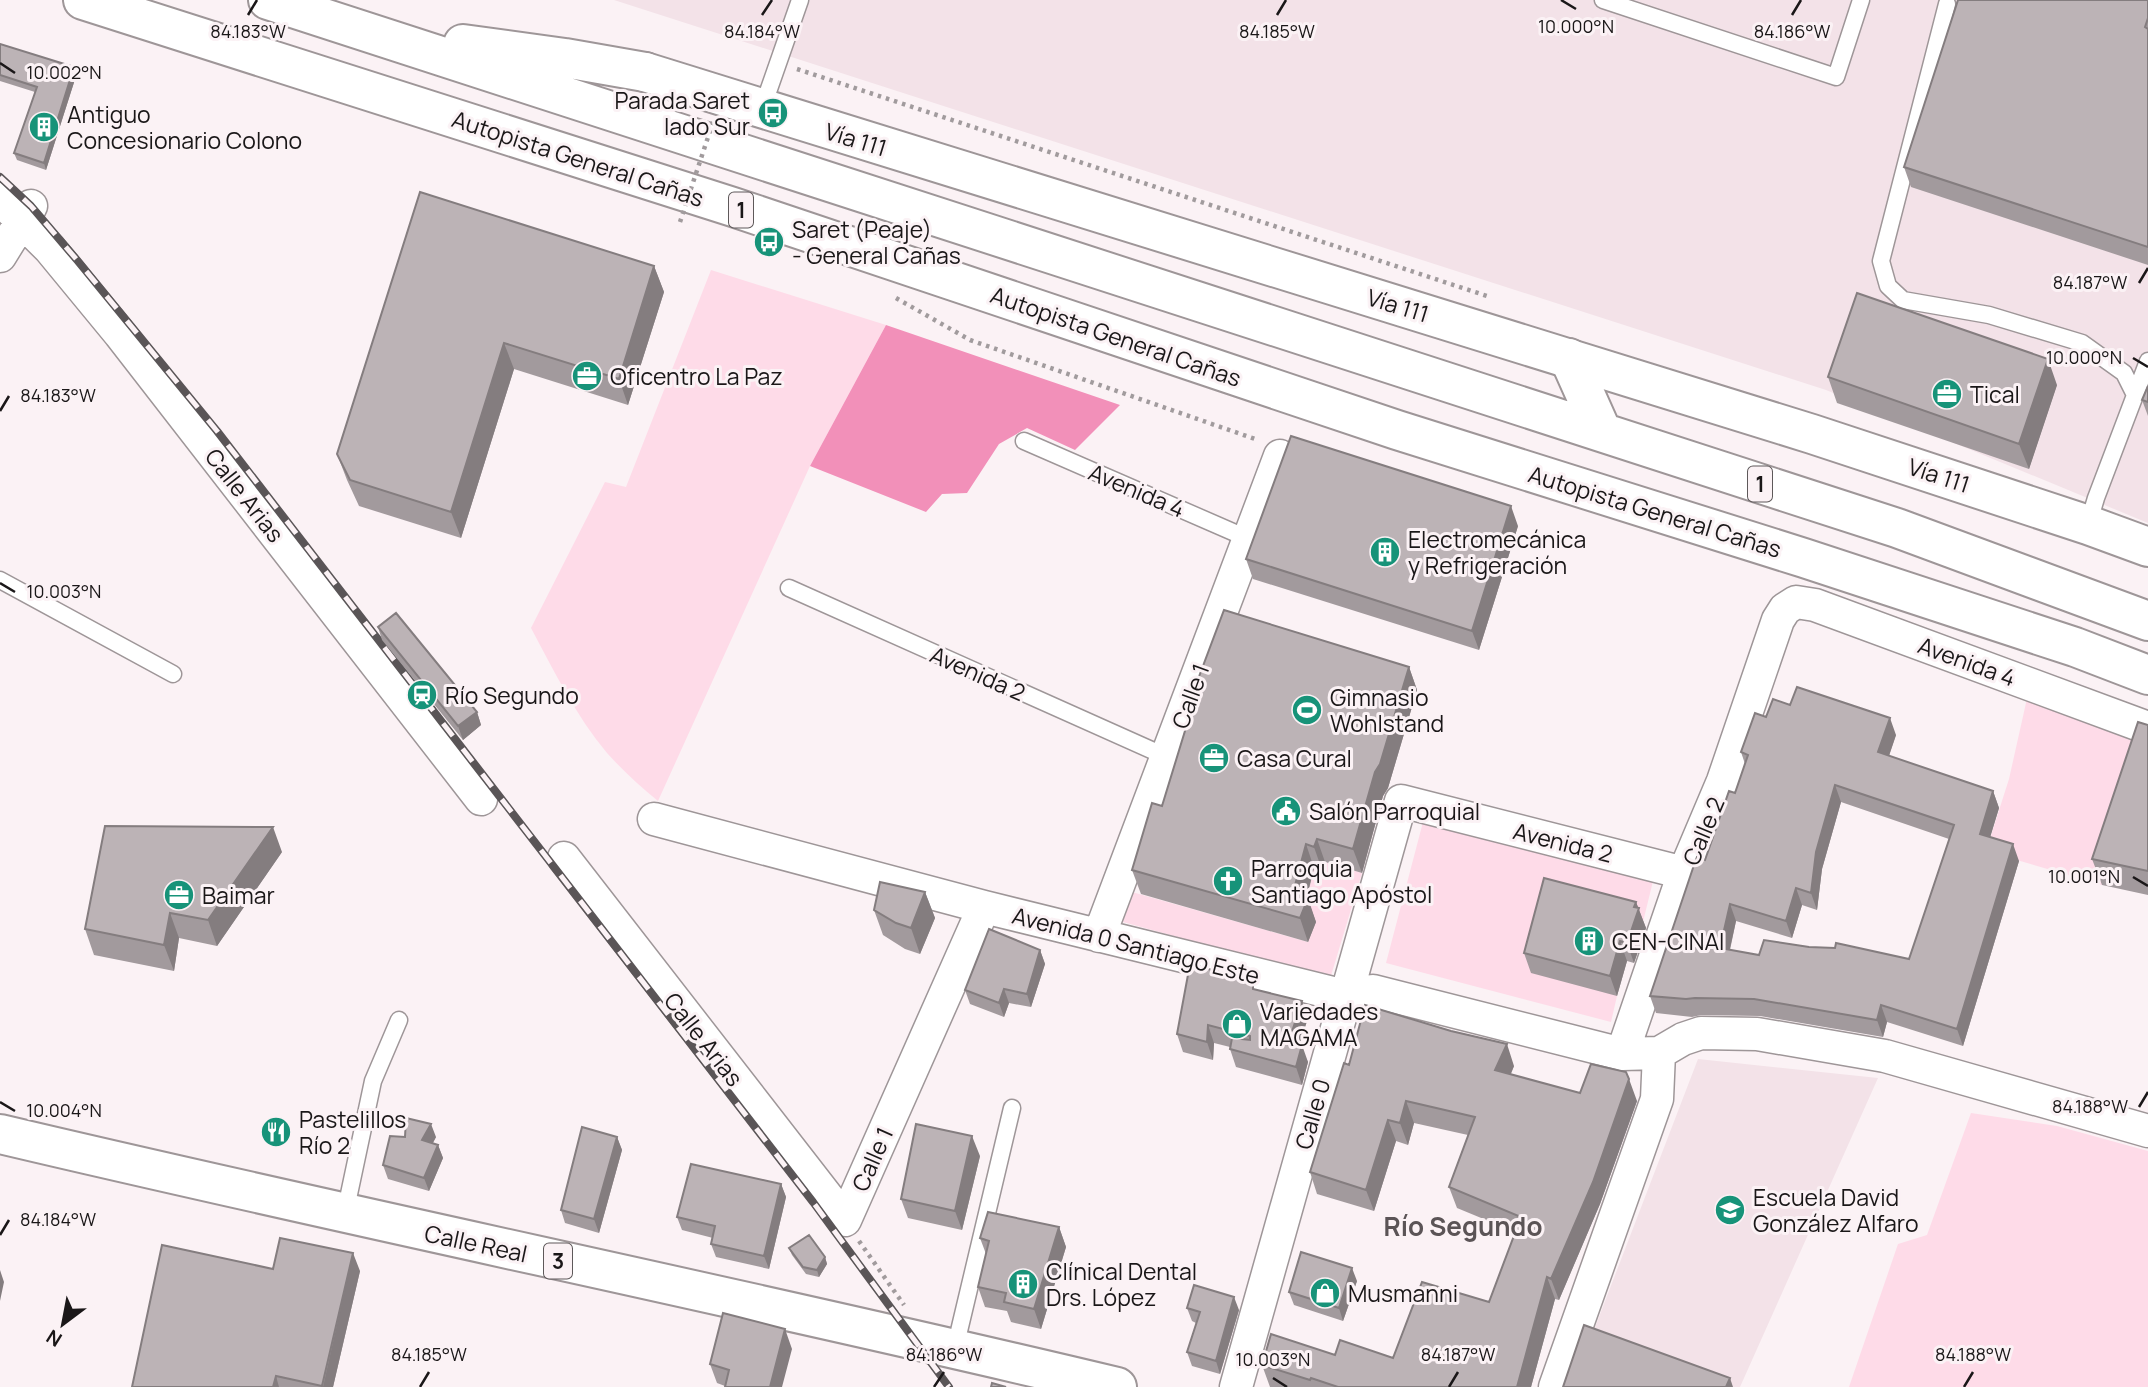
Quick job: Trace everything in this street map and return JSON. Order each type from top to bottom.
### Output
[{"type":"main road","name":"Autopista General Cañas","points":[[83,0],[733,207],[1397,430],[2075,647],[2148,675]]},
{"type":"main road","name":"1","points":[[268,0],[1897,528],[2148,621]]},
{"type":"main road","name":"Vía 111","points":[[366,31],[565,58],[645,72],[1825,438],[2148,547]]},
{"type":"main road","points":[[1569,358],[1602,432]]},
{"type":"main road","name":"Calle Real","points":[[0,1134],[1117,1387]]},
{"type":"street","points":[[0,256],[17,208]]},
{"type":"street","name":"Calle Arias","points":[[17,208],[120,334],[481,799]]},
{"type":"street","name":"Calle 1","points":[[1099,936],[1280,456]]},
{"type":"street","name":"Avenida 4","points":[[1786,609],[1796,602],[1815,605],[2148,728]]},
{"type":"street","name":"Calle 2","points":[[1622,1054],[1685,873],[1723,781],[1778,620],[1786,609]]},
{"type":"street","name":"Avenida 2","points":[[1401,801],[1685,873]]},
{"type":"street","name":"Calle 0","points":[[1236,1387],[1401,801]]},
{"type":"street","name":"Avenida 0 Santiago Este","points":[[654,819],[1099,936],[1345,996],[1373,991],[1622,1054],[1659,1053],[1682,1039],[1701,1033],[1757,1034],[1885,1056],[2148,1131]]},
{"type":"street","name":"Calle Arias","points":[[564,858],[845,1220]]},
{"type":"street","name":"Calle 1","points":[[845,1220],[984,906]]},
{"type":"street","points":[[1555,1387],[1657,1100],[1659,1053]]},
{"type":"lane","points":[[762,109],[800,0]]},
{"type":"lane","points":[[1603,0],[1836,77],[1861,0]]},
{"type":"lane","points":[[1947,4],[1881,261],[1888,286],[1903,300],[1989,315],[2082,344],[2124,373],[2135,395]]},
{"type":"lane","points":[[2088,525],[2148,361]]},
{"type":"lane","name":"Avenida 4","points":[[1024,441],[1249,539]]},
{"type":"lane","points":[[0,580],[173,674]]},
{"type":"lane","name":"Avenida 2","points":[[789,588],[1167,757]]},
{"type":"lane","points":[[345,1214],[373,1081],[399,1020]]},
{"type":"lane","points":[[943,1346],[1012,1108]]},
{"type":"path","points":[[779,63],[1490,298]]},
{"type":"path","points":[[680,222],[713,122]]},
{"type":"path","points":[[890,295],[970,340],[1272,445],[1278,449],[1280,456]]},
{"type":"path","points":[[845,1220],[943,1346]]},
{"type":"shaded area","points":[[614,0],[2148,0],[2148,523],[1826,390]]},
{"type":"shaded area","points":[[711,270],[886,325],[810,466],[658,801],[619,766],[596,739],[566,693],[531,628],[605,482],[626,487]]},
{"type":"shaded area","points":[[886,325],[1120,405],[1075,450],[1027,428],[999,444],[967,493],[942,494],[926,512],[810,466]]},
{"type":"shaded area","points":[[2028,694],[2148,747],[2102,885],[1986,851],[2009,779]]},
{"type":"shaded area","points":[[1423,822],[1653,881],[1643,922],[1552,898],[1617,996],[1611,1022],[1386,963]]},
{"type":"shaded area","points":[[1325,862],[1362,873],[1330,979],[1123,922],[1132,892],[1308,942],[1303,913],[1314,868],[1322,870]]},
{"type":"shaded area","name":"Escuela David González Alfaro","points":[[1698,1059],[1878,1078],[1740,1387],[1713,1387],[1589,1343]]},
{"type":"shaded area","points":[[1971,1113],[2057,1126],[2148,1151],[2148,1387],[1849,1387],[1898,1244],[1927,1235]]},
{"type":"building","points":[[1958,0],[2148,0],[2145,27],[2148,29],[2148,247],[1904,167]]},
{"type":"building","name":"Antiguo Concesionario Colono","points":[[0,44],[74,67],[44,163],[14,153],[37,87],[0,75]]},
{"type":"building","name":"Oficentro La Paz","points":[[420,192],[654,266],[619,379],[504,343],[451,512],[350,480],[337,454]]},
{"type":"building","name":"Tical","points":[[1857,293],[2048,359],[2019,444],[1828,377]]},
{"type":"building","points":[[2148,386],[2148,402],[2142,400]]},
{"type":"building","name":"Electromecánica y Refrigeración","points":[[1291,436],[1511,506],[1472,631],[1246,559]]},
{"type":"building","points":[[1224,610],[1409,667],[1353,849],[1317,839],[1314,847],[1306,844],[1294,889],[1308,898],[1300,918],[1132,870],[1152,803],[1162,806],[1192,708],[1188,706]]},
{"type":"building","points":[[396,613],[477,712],[458,726],[378,627]]},
{"type":"building","points":[[1797,687],[1890,718],[1878,752],[1993,791],[1980,834],[2013,844],[1957,1029],[1881,1005],[1877,1020],[1754,999],[1650,996],[1697,857],[1705,860],[1729,791],[1735,793],[1748,755],[1741,752],[1755,713],[1766,717],[1773,699],[1790,705]],"holes":[[[1835,785],[1954,825],[1909,959],[1836,943],[1835,948],[1809,947],[1764,940],[1759,955],[1720,948],[1730,904],[1786,921],[1796,888],[1811,893],[1816,852]]]},
{"type":"building","points":[[2138,722],[2148,725],[2148,871],[2092,859]]},
{"type":"building","name":"Baimar","points":[[105,826],[273,827],[208,920],[170,913],[164,945],[85,929]]},
{"type":"building","name":"CEN-CINAI","points":[[1544,878],[1636,902],[1634,907],[1639,908],[1627,943],[1620,941],[1610,976],[1524,953]]},
{"type":"building","points":[[880,882],[925,892],[911,928],[874,910]]},
{"type":"building","points":[[989,929],[1040,950],[1027,994],[1004,989],[999,1003],[965,990]]},
{"type":"building","points":[[1190,964],[1253,981],[1253,989],[1302,1001],[1288,1044],[1302,1045],[1296,1067],[1230,1049],[1232,1038],[1250,1040],[1250,1036],[1208,1025],[1207,1042],[1177,1034]]},
{"type":"building","points":[[1365,1005],[1451,1031],[1507,1044],[1495,1070],[1580,1093],[1591,1064],[1626,1072],[1629,1079],[1593,1182],[1551,1279],[1547,1277],[1517,1387],[1338,1387],[1262,1365],[1271,1334],[1335,1355],[1340,1340],[1393,1358],[1422,1282],[1489,1302],[1521,1217],[1449,1187],[1475,1117],[1406,1101],[1400,1123],[1388,1120],[1366,1190],[1310,1172],[1344,1063],[1349,1065]]},
{"type":"building","points":[[406,1118],[431,1124],[422,1140],[438,1145],[424,1178],[383,1165],[390,1136],[405,1137]]},
{"type":"building","points":[[916,1124],[972,1136],[955,1211],[901,1199]]},
{"type":"building","points":[[582,1127],[617,1137],[594,1219],[561,1210]]},
{"type":"building","points":[[691,1164],[781,1184],[764,1256],[711,1244],[715,1226],[677,1217]]},
{"type":"building","name":"Clínical Dental Drs. López","points":[[988,1212],[1059,1227],[1034,1309],[1004,1302],[1006,1293],[978,1287],[989,1241],[980,1238]]},
{"type":"building","points":[[809,1235],[825,1257],[817,1270],[803,1267],[789,1248]]},
{"type":"building","points":[[280,1238],[353,1253],[322,1386],[276,1376],[273,1387],[132,1387],[162,1245],[273,1269]]},
{"type":"building","name":"Musmanni","points":[[1301,1252],[1352,1268],[1339,1308],[1289,1292]]},
{"type":"building","points":[[1194,1285],[1234,1297],[1216,1361],[1187,1352],[1200,1312],[1187,1308]]},
{"type":"building","points":[[723,1313],[785,1329],[770,1387],[725,1387],[729,1370],[710,1364]]},
{"type":"building","points":[[1584,1325],[1730,1378],[1726,1387],[1563,1387]]},
{"type":"railway","points":[[0,177],[31,206],[217,431],[813,1202],[949,1387]]},
{"type":"place","name":"Parada Saret lado Sur","points":[[773,113]]},
{"type":"place","name":"Antiguo Concesionario Colono","points":[[44,127]]},
{"type":"place","name":"Saret (Peaje) - General Cañas","points":[[769,242]]},
{"type":"place","name":"Oficentro La Paz","points":[[587,376]]},
{"type":"place","name":"Tical","points":[[1947,394]]},
{"type":"place","name":"Electromecánica y Refrigeración","points":[[1385,552]]},
{"type":"place","name":"Río Segundo","points":[[422,695]]},
{"type":"place","name":"Gimnasio Wohlstand","points":[[1307,710]]},
{"type":"place","name":"Casa Cural","points":[[1214,758]]},
{"type":"place","name":"Salón Parroquial","points":[[1286,811]]},
{"type":"place","name":"Parroquia Santiago Apóstol","points":[[1228,881]]},
{"type":"place","name":"Baimar","points":[[179,895]]},
{"type":"place","name":"CEN-CINAI","points":[[1589,941]]},
{"type":"place","name":"Variedades MAGAMA","points":[[1237,1024]]},
{"type":"place","name":"Pastelillos Río 2","points":[[276,1132]]},
{"type":"place","name":"Escuela David González Alfaro","points":[[1730,1210]]},
{"type":"place","name":"Clínical Dental Drs. López","points":[[1023,1284]]},
{"type":"place","name":"Musmanni","points":[[1325,1293]]},
{"type":"district","name":"Río Segundo","points":[[1463,1226]]}]
